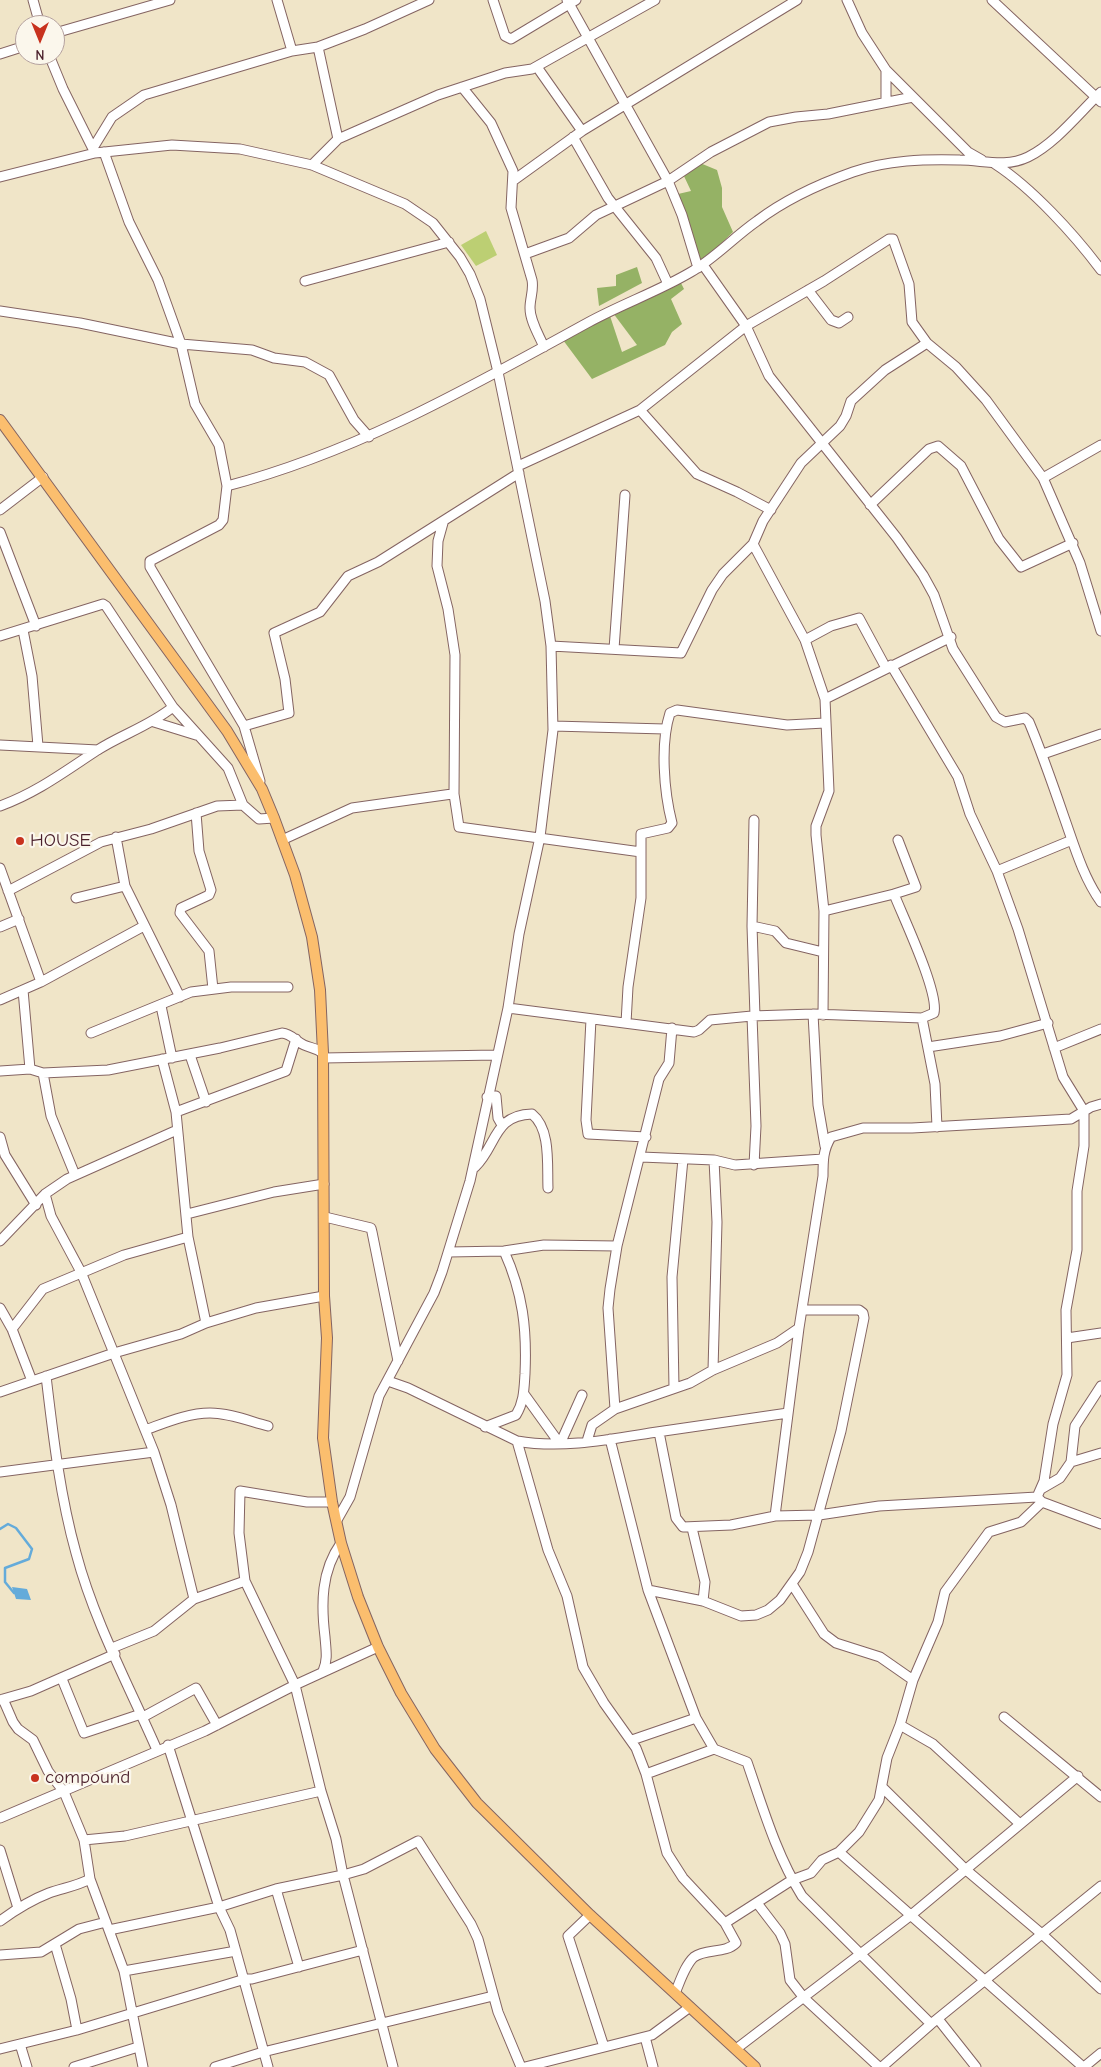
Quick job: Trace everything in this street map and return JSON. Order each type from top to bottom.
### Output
[{"type":"main road","points":[[0,420],[227,731],[262,789],[295,875],[312,937],[322,1004],[325,1217],[324,1296],[327,1338],[323,1438],[332,1502],[341,1543],[358,1597],[378,1647],[401,1693],[458,1781],[502,1829],[590,1915],[755,2067]]},
{"type":"street","points":[[33,0],[37,15]]},
{"type":"street","points":[[65,29],[170,0]]},
{"type":"street","points":[[277,0],[292,51]]},
{"type":"street","points":[[98,151],[112,117],[144,95],[292,51],[318,47],[365,29],[429,0]]},
{"type":"street","points":[[492,0],[507,39],[511,39],[571,1],[587,38],[668,181],[700,267],[746,326],[766,372],[897,538],[929,585],[959,659],[996,717],[1005,722],[1025,718],[1029,722],[1043,754],[1072,840],[1089,882],[1101,902]]},
{"type":"street","points":[[312,165],[338,139],[422,101],[505,73],[537,67],[655,0]]},
{"type":"street","points":[[514,180],[582,131],[716,52],[797,0]]},
{"type":"street","points":[[847,0],[862,32],[886,70],[968,152],[984,161]]},
{"type":"street","points":[[992,0],[1099,97],[1043,148],[1019,160],[995,164]]},
{"type":"street","points":[[318,47],[338,139]]},
{"type":"street","points":[[0,54],[15,49]]},
{"type":"street","points":[[53,65],[63,89],[98,151],[158,280],[181,344],[191,392],[219,445],[227,486],[223,520],[219,525],[150,561],[149,564],[244,726],[262,789]]},
{"type":"street","points":[[537,67],[582,131]]},
{"type":"street","points":[[886,70],[886,102]]},
{"type":"street","points":[[462,87],[492,123],[513,171],[514,180],[510,196],[512,208],[534,287],[530,309],[532,318],[544,347]]},
{"type":"street","points":[[525,254],[569,238],[596,215],[668,181],[711,152],[769,122],[828,114],[913,97]]},
{"type":"street","points":[[573,137],[615,206],[656,258],[668,284]]},
{"type":"street","points":[[0,177],[98,151],[172,145],[213,146],[312,165],[405,204],[433,223],[449,242],[470,274],[480,299],[498,372],[545,601],[551,646],[553,726],[540,837],[519,934],[508,1008],[472,1169],[450,1252],[434,1293],[379,1396],[372,1413],[350,1496],[337,1520]]},
{"type":"street","points":[[961,160],[968,152]]},
{"type":"street","points":[[227,486],[283,471],[369,437],[429,409],[544,347],[700,267],[743,231],[780,205],[845,174],[876,166],[910,161],[961,160],[984,161],[995,164],[1013,176],[1081,245],[1101,269]]},
{"type":"street","points":[[1013,176],[1019,160]]},
{"type":"street","points":[[244,726],[289,713],[285,679],[274,634],[320,612],[348,576],[378,562],[443,523],[518,469],[640,410],[746,326],[889,239],[893,239],[909,284],[912,322],[927,343],[956,367],[986,400],[1043,478],[1073,544],[1085,576],[1101,631]]},
{"type":"street","points":[[305,281],[449,242]]},
{"type":"street","points":[[808,290],[831,320],[839,323],[848,318]]},
{"type":"street","points":[[0,312],[80,323],[181,344],[252,350],[274,358],[305,362],[323,370],[334,382],[354,420],[369,437]]},
{"type":"street","points":[[551,646],[682,653],[712,590],[724,574],[753,544],[763,521],[796,470],[840,426],[851,401],[864,388],[885,370],[927,343]]},
{"type":"street","points":[[640,410],[697,474],[738,492],[771,510]]},
{"type":"street","points":[[1043,478],[1101,445]]},
{"type":"street","points":[[870,505],[929,449],[938,446],[961,466],[999,539],[1021,567],[1073,544]]},
{"type":"street","points":[[0,510],[43,478]]},
{"type":"street","points":[[614,649],[625,495]]},
{"type":"street","points":[[443,523],[438,541],[437,566],[448,609],[454,655],[454,794],[458,827],[641,852]]},
{"type":"street","points":[[0,532],[36,626]]},
{"type":"street","points":[[753,544],[805,640],[826,699],[825,723],[829,791],[816,826],[824,911],[823,1015]]},
{"type":"street","points":[[0,636],[103,604],[173,707],[197,736],[228,768],[243,805],[259,819],[274,818]]},
{"type":"street","points":[[805,640],[831,626],[858,618],[954,769],[970,814],[997,871],[1048,1023],[1063,1077],[1084,1111],[1084,1146],[1078,1191],[1078,1236],[1066,1310],[1067,1375],[1053,1424],[1040,1496]]},
{"type":"street","points":[[23,630],[32,676],[38,746]]},
{"type":"street","points":[[826,699],[951,637]]},
{"type":"street","points":[[0,806],[35,792],[98,750],[154,722],[173,707]]},
{"type":"street","points":[[626,1023],[628,988],[641,898],[641,834],[671,826],[667,798],[665,730],[670,713],[677,710],[787,726],[825,723]]},
{"type":"street","points":[[154,722],[197,736]]},
{"type":"street","points":[[553,726],[665,730]]},
{"type":"street","points":[[1043,754],[1101,734]]},
{"type":"street","points":[[0,745],[98,750]]},
{"type":"street","points":[[282,840],[352,808],[454,794]]},
{"type":"street","points":[[8,891],[101,842],[151,829],[226,804],[243,805]]},
{"type":"street","points":[[196,813],[199,851],[211,890],[209,895],[181,908],[180,913],[209,952],[213,989]]},
{"type":"street","points":[[754,820],[752,926],[756,1126],[754,1165]]},
{"type":"street","points":[[116,837],[125,886],[180,997]]},
{"type":"street","points":[[824,911],[916,887],[898,840]]},
{"type":"street","points":[[997,871],[1072,840]]},
{"type":"street","points":[[0,868],[41,982]]},
{"type":"street","points":[[76,898],[125,886]]},
{"type":"street","points":[[508,1008],[694,1032],[710,1020],[753,1016],[813,1014],[922,1018],[934,1013],[935,1008],[927,978],[894,894]]},
{"type":"street","points":[[0,927],[19,919]]},
{"type":"street","points":[[0,1000],[41,982],[144,926]]},
{"type":"street","points":[[752,926],[775,931],[786,943],[823,952]]},
{"type":"street","points":[[91,1033],[161,1006],[191,992],[246,986],[288,987]]},
{"type":"street","points":[[23,990],[30,1069]]},
{"type":"street","points":[[161,1006],[172,1058]]},
{"type":"street","points":[[775,1516],[799,1328],[823,1176],[825,1146],[818,1105],[813,1014]]},
{"type":"street","points":[[922,1018],[936,1084],[937,1127]]},
{"type":"street","points":[[591,1019],[586,1120],[588,1134],[646,1137]]},
{"type":"street","points":[[928,1047],[1000,1036],[1048,1023]]},
{"type":"street","points":[[615,1409],[608,1308],[617,1246],[641,1158],[659,1079],[669,1063],[672,1028]]},
{"type":"street","points":[[1054,1048],[1101,1029]]},
{"type":"street","points":[[0,1071],[30,1069],[43,1073],[108,1070],[190,1055],[282,1033],[289,1033],[302,1044],[313,1046],[323,1056],[496,1055]]},
{"type":"street","points":[[176,1112],[286,1071],[296,1039]]},
{"type":"street","points":[[190,1055],[206,1102]]},
{"type":"street","points":[[162,1059],[176,1112],[188,1237],[206,1323]]},
{"type":"street","points":[[43,1073],[51,1116],[75,1175]]},
{"type":"street","points":[[487,1097],[496,1096],[498,1118],[502,1125]]},
{"type":"street","points":[[825,1146],[831,1137],[863,1128],[937,1127],[1071,1119],[1101,1104]]},
{"type":"street","points":[[472,1169],[502,1125],[519,1114],[532,1114],[540,1121],[546,1147],[548,1188]]},
{"type":"street","points":[[0,1241],[45,1194],[75,1175],[177,1130]]},
{"type":"street","points":[[0,1138],[5,1155],[36,1204]]},
{"type":"street","points":[[641,1158],[714,1160],[735,1165],[823,1159]]},
{"type":"street","points":[[674,1388],[672,1277],[683,1159]]},
{"type":"street","points":[[713,1370],[717,1222],[714,1160]]},
{"type":"street","points":[[186,1214],[274,1192],[324,1184]]},
{"type":"street","points":[[45,1194],[51,1216],[81,1272],[154,1452],[171,1504],[194,1599]]},
{"type":"street","points":[[325,1217],[370,1228],[398,1361]]},
{"type":"street","points":[[12,1330],[39,1292],[81,1272],[124,1256],[188,1237]]},
{"type":"street","points":[[450,1252],[504,1251],[544,1245],[617,1246]]},
{"type":"street","points":[[485,1427],[516,1415],[521,1408],[524,1393],[526,1330],[516,1279],[504,1251]]},
{"type":"street","points":[[0,1392],[114,1353],[170,1337],[206,1323],[264,1306],[324,1296]]},
{"type":"street","points":[[0,1308],[12,1330],[32,1381]]},
{"type":"street","points":[[648,1590],[703,1600],[741,1616],[756,1615],[768,1610],[792,1584],[808,1552],[819,1515],[841,1431],[864,1318],[863,1313],[859,1310],[802,1310]]},
{"type":"street","points":[[587,1441],[592,1425],[615,1409],[674,1388],[777,1343],[799,1328]]},
{"type":"street","points":[[1067,1338],[1101,1333]]},
{"type":"street","points":[[46,1376],[59,1466],[76,1553],[88,1590],[157,1750]]},
{"type":"street","points":[[388,1381],[408,1388],[516,1441],[547,1445],[610,1439],[788,1413]]},
{"type":"street","points":[[726,1923],[792,1880],[811,1873],[822,1860],[839,1852],[854,1838],[873,1813],[882,1787],[887,1758],[900,1725],[913,1680],[934,1633],[945,1592],[989,1532],[1021,1522],[1040,1496],[1060,1478],[1071,1462],[1075,1426],[1100,1389]]},
{"type":"street","points":[[524,1393],[560,1444]]},
{"type":"street","points":[[560,1444],[582,1394]]},
{"type":"street","points":[[144,1430],[196,1414],[209,1413],[224,1414],[268,1426]]},
{"type":"street","points":[[659,1432],[676,1518],[683,1527],[738,1524],[775,1516],[819,1515],[879,1506],[1040,1496],[1101,1524]]},
{"type":"street","points":[[610,1439],[648,1590],[696,1718],[714,1749],[747,1762],[766,1821],[792,1880],[802,1896],[861,1955],[935,2022],[976,2067]]},
{"type":"street","points":[[516,1441],[550,1556],[567,1596],[582,1667],[604,1702],[632,1740],[646,1774],[667,1853],[683,1878],[726,1923],[736,1943],[732,1947],[699,1954],[693,1958],[675,1993]]},
{"type":"street","points":[[0,1472],[28,1467],[59,1466],[154,1452]]},
{"type":"street","points":[[1071,1462],[1101,1453]]},
{"type":"street","points":[[332,1502],[307,1502],[240,1491],[239,1533],[244,1581],[295,1685],[393,2067]]},
{"type":"street","points":[[692,1528],[705,1582],[703,1600]]},
{"type":"street","points":[[323,1672],[327,1654],[323,1608],[326,1576],[331,1557],[341,1543]]},
{"type":"street","points":[[143,2067],[138,2047],[134,2013],[124,1971],[90,1878],[84,1840],[64,1792],[48,1771],[33,1740],[18,1729],[1,1699],[31,1692],[62,1679],[154,1631],[194,1599],[244,1581]]},
{"type":"street","points":[[792,1584],[824,1634],[836,1643],[880,1657],[913,1680]]},
{"type":"street","points":[[0,1818],[217,1725],[295,1685],[378,1647]]},
{"type":"street","points":[[62,1679],[84,1733],[142,1716],[196,1688],[217,1725]]},
{"type":"street","points":[[1004,1717],[1078,1776],[1101,1797]]},
{"type":"street","points":[[632,1740],[696,1718]]},
{"type":"street","points":[[900,1725],[933,1744],[1020,1824]]},
{"type":"street","points":[[168,1746],[219,1907],[245,1979],[268,2067]]},
{"type":"street","points":[[646,1774],[714,1749]]},
{"type":"street","points":[[736,2049],[910,1916],[1078,1776]]},
{"type":"street","points":[[882,1787],[965,1870],[1043,1935],[1101,1989]]},
{"type":"street","points":[[84,1840],[125,1836],[321,1791]]},
{"type":"street","points":[[0,1955],[41,1952],[79,1929],[108,1926],[219,1907],[276,1889],[343,1875],[374,1864],[412,1842],[418,1841],[472,1924],[478,1939],[493,1996],[521,2067]]},
{"type":"street","points":[[0,1850],[18,1908]]},
{"type":"street","points":[[839,1852],[1083,2067],[1101,2053]]},
{"type":"street","points":[[0,1921],[18,1908],[47,1894],[72,1888],[90,1878]]},
{"type":"street","points":[[276,1889],[299,1967]]},
{"type":"street","points":[[758,1903],[780,1933],[785,1944],[790,1980],[804,1998],[880,2067],[1099,1890]]},
{"type":"street","points":[[590,1915],[568,1936],[604,2047]]},
{"type":"street","points":[[55,1944],[71,1998],[77,2030]]},
{"type":"street","points":[[0,2049],[77,2030],[245,1979],[252,1979],[363,1950]]},
{"type":"street","points":[[124,1971],[236,1951]]},
{"type":"street","points":[[216,2067],[263,2052],[493,1996]]},
{"type":"street","points":[[526,2067],[645,2037],[663,2029],[690,2007]]},
{"type":"street","points":[[645,2037],[653,2067]]},
{"type":"street","points":[[20,2044],[27,2067]]},
{"type":"street","points":[[74,2067],[138,2047]]},
{"type":"green space","points":[[700,163],[717,170],[722,188],[722,207],[733,232],[701,263],[678,194],[691,191],[683,174]]},
{"type":"green space","points":[[486,231],[497,255],[476,266],[461,245]]},
{"type":"green space","points":[[637,267],[642,283],[599,306],[597,288],[616,286],[616,275]]},
{"type":"green space","points":[[679,279],[684,289],[671,299],[682,324],[672,332],[665,345],[592,379],[563,340],[610,316],[622,352],[637,345],[613,313]]},
{"type":"water","points":[[12,1587],[27,1589],[31,1600],[16,1599]]},
{"type":"waterway","points":[[0,1529],[8,1524],[16,1528],[32,1549],[29,1559],[5,1568],[5,1582],[14,1593]]},
{"type":"place","name":"HOUSE","points":[[20,841]]},
{"type":"place","name":"compound","points":[[35,1778]]}]
